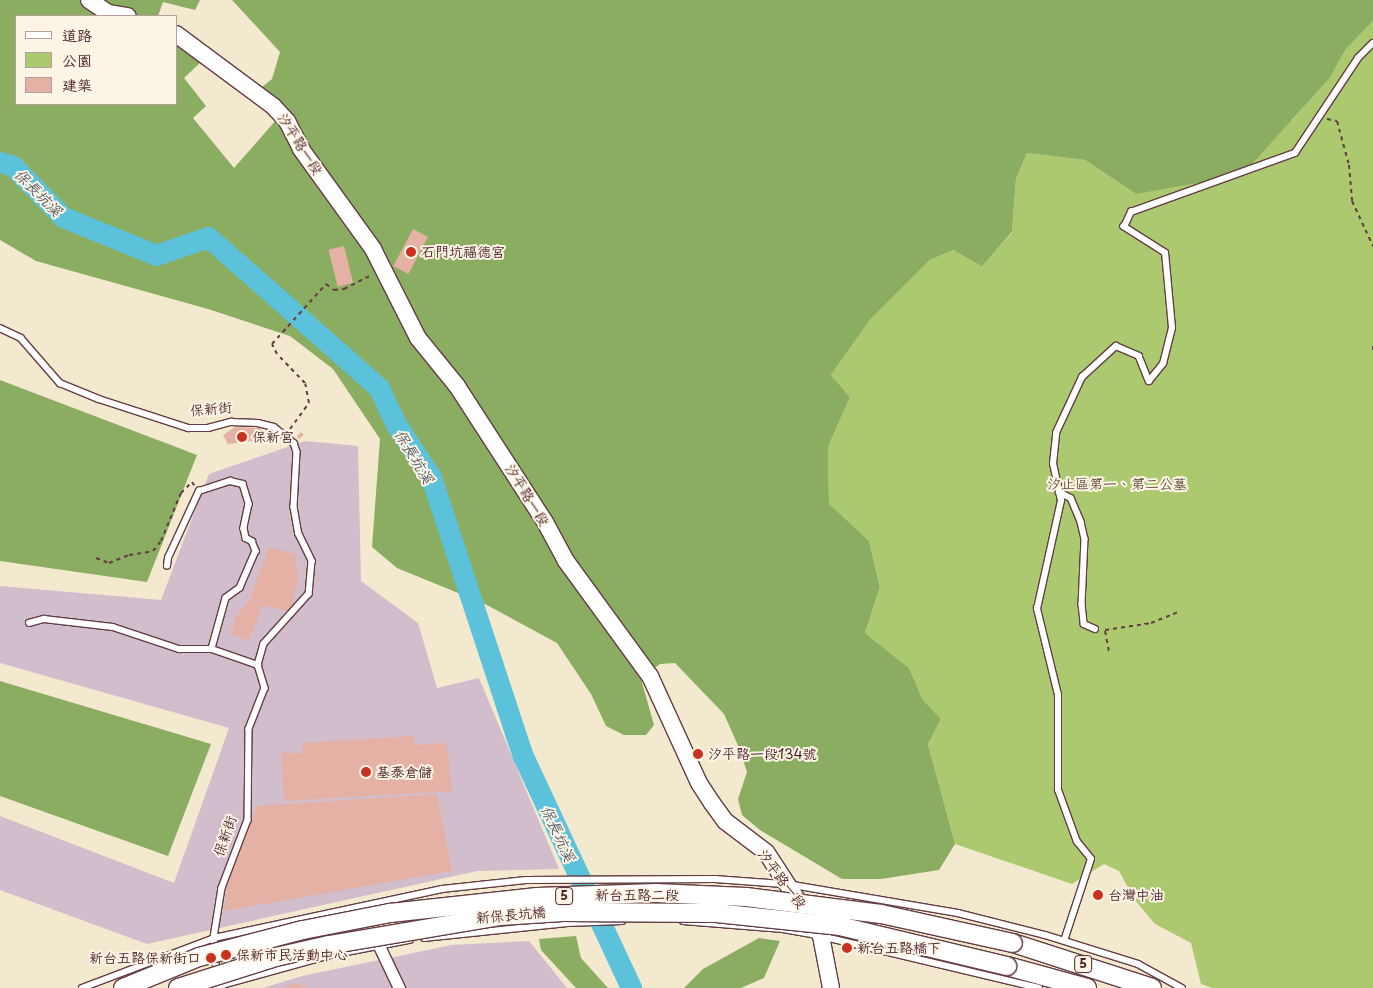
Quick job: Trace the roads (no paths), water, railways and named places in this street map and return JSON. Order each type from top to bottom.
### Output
[{"type":"main road","name":"新台五路二段","points":[[123,988],[199,957],[303,930],[390,913],[537,897],[656,893],[746,897],[881,914],[1013,944],[1152,988]]},
{"type":"main road","name":"新台五路二段","points":[[178,988],[276,957],[329,945],[500,916],[563,912],[716,913],[840,926],[1008,966],[1087,988]]},
{"type":"street","points":[[89,0],[108,13],[121,15]]},
{"type":"street","name":"汐平路一段","points":[[178,36],[278,111],[382,264],[418,338],[457,386],[545,522],[566,561],[650,676],[699,783],[712,803],[725,821],[766,852],[789,885],[821,936],[831,988]]},
{"type":"street","points":[[379,946],[399,988]]},
{"type":"lane","points":[[1064,941],[1091,859],[1077,842],[1058,790],[1058,695],[1037,609],[1061,501],[1053,464],[1056,433],[1082,377],[1116,346],[1139,356],[1148,382],[1163,364],[1172,328],[1165,253],[1124,227],[1131,212],[1295,153],[1358,58],[1373,43]]},
{"type":"lane","name":"保新街","points":[[0,328],[21,338],[60,383],[99,399],[188,428],[208,428],[231,422],[258,423],[274,427],[294,443],[297,452],[294,507],[299,534],[312,561],[309,594],[264,644],[258,665],[265,688],[249,729],[248,820],[222,888],[214,938],[216,987]]},
{"type":"lane","points":[[167,566],[168,558],[199,491],[230,481],[242,484],[249,504],[244,528],[246,538],[252,541],[256,551],[240,588],[226,598],[212,650]]},
{"type":"lane","points":[[1059,492],[1071,498],[1083,531],[1082,604],[1084,624],[1096,629]]},
{"type":"lane","points":[[29,624],[44,619],[72,620],[113,627],[179,649],[212,650],[258,665]]},
{"type":"lane","points":[[82,988],[214,938],[442,889],[526,880],[715,879],[789,885],[958,913],[1064,941],[1138,964],[1182,988]]},
{"type":"lane","name":"新保長坑橋","points":[[216,987],[331,955],[452,933],[567,923],[664,920],[783,929],[821,936],[1039,988]]},
{"type":"waterway","name":"保長坑溪","points":[[0,162],[13,166],[63,217],[156,255],[208,237],[379,388],[396,424],[431,477],[523,756],[631,988]]},
{"type":"place","name":"石門坑福德宮","points":[[411,252]]},
{"type":"place","name":"保新宮","points":[[242,437]]},
{"type":"place","name":"汐平路一段134號","points":[[698,754]]},
{"type":"place","name":"基泰倉儲","points":[[366,772]]},
{"type":"place","name":"台灣中油","points":[[1098,895]]},
{"type":"place","name":"新台五路橋下","points":[[847,948]]},
{"type":"place","name":"保新市民活動中心","points":[[226,955]]},
{"type":"place","name":"新台五路保新街口","points":[[211,958]]},
{"type":"park label","name":"汐止區第一、第二公墓","points":[[1117,484]]}]
